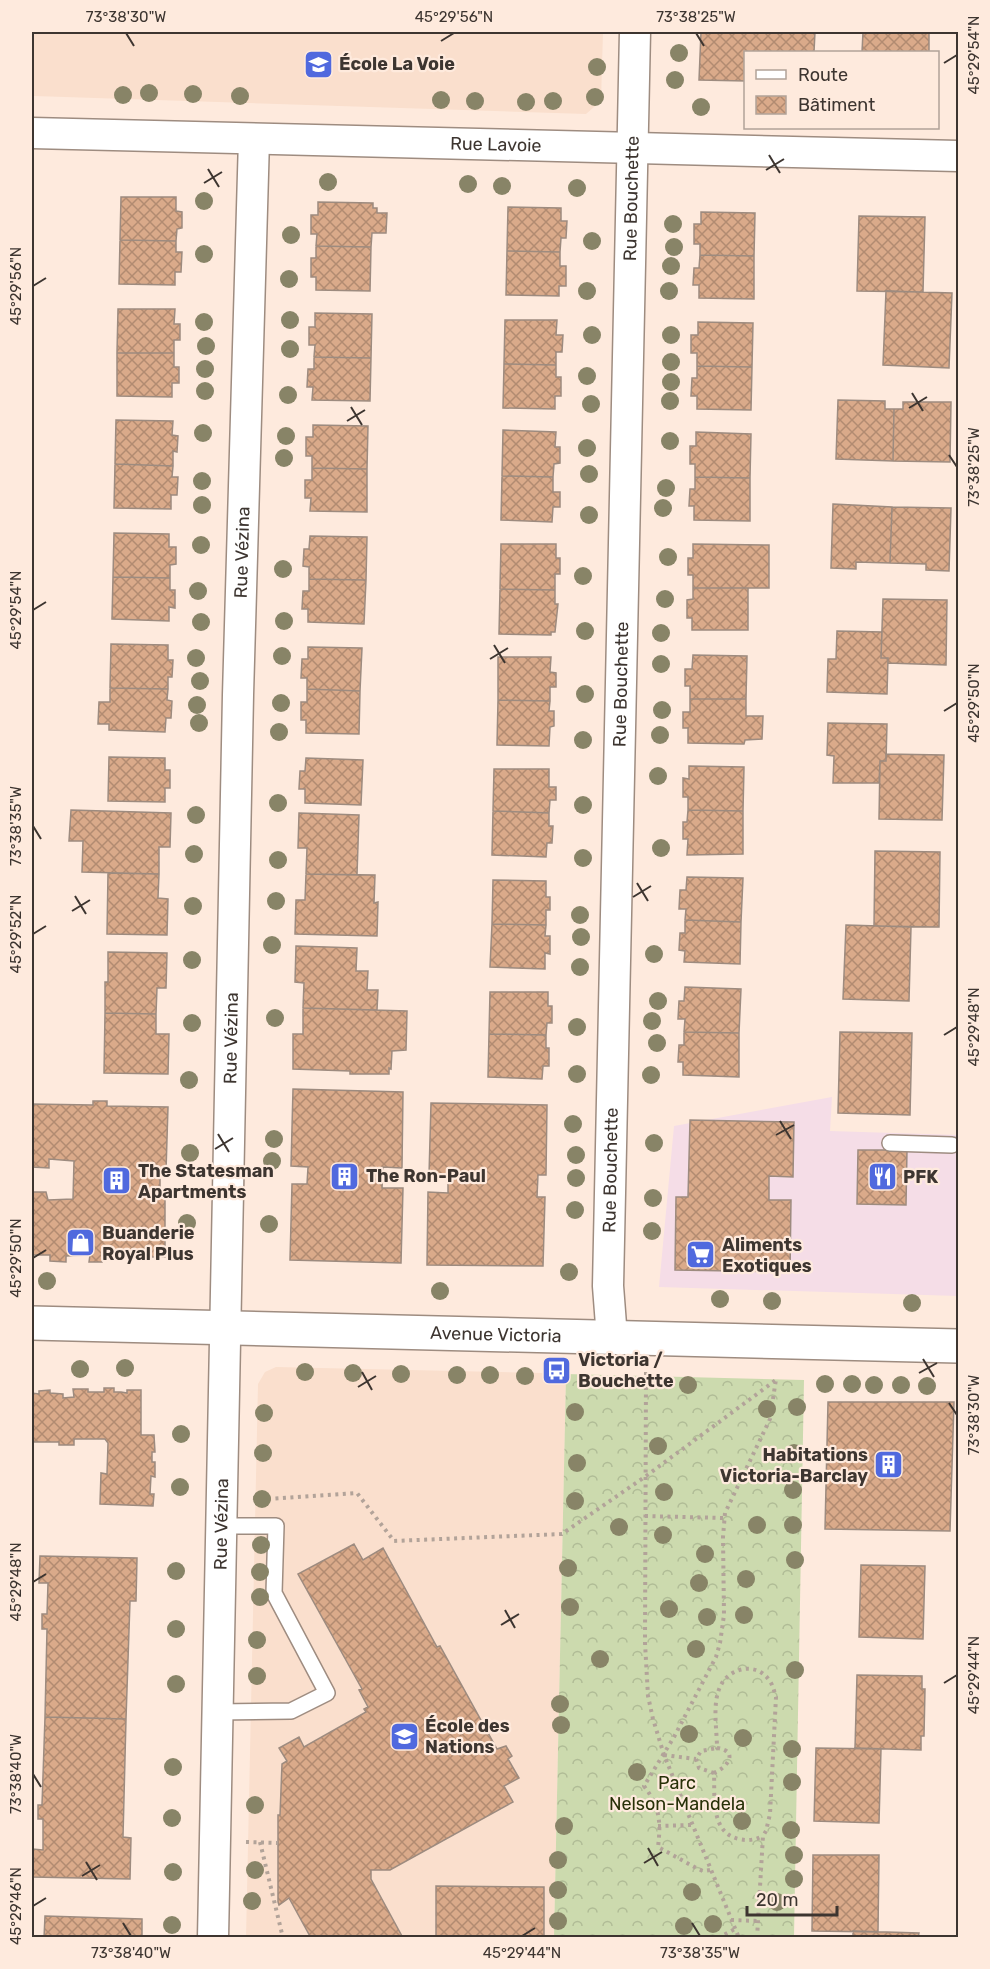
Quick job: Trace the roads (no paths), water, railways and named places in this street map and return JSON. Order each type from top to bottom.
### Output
[{"type":"street","name":"Rue Bouchette","points":[[612,1338],[608,1286],[635,32]]},
{"type":"street","name":"Rue Lavoie","points":[[32,133],[958,156]]},
{"type":"street","name":"Rue Vézina","points":[[213,1938],[238,695],[254,139]]},
{"type":"street","name":"Avenue Victoria","points":[[32,1323],[958,1346]]},
{"type":"lane","points":[[890,1143],[952,1145]]},
{"type":"lane","points":[[217,1712],[291,1711],[327,1693],[274,1593],[276,1526],[221,1526]]},
{"type":"place","name":"École La Voie","points":[[318,64]]},
{"type":"place","name":"The Ron-Paul","points":[[345,1176]]},
{"type":"place","name":"PFK","points":[[882,1177]]},
{"type":"place","name":"The Statesman Apartments","points":[[117,1181]]},
{"type":"place","name":"Buanderie Royal Plus","points":[[81,1243]]},
{"type":"place","name":"Aliments Exotiques","points":[[701,1255]]},
{"type":"place","name":"Victoria / Bouchette","points":[[557,1370]]},
{"type":"place","name":"Habitations Victoria-Barclay","points":[[889,1465]]},
{"type":"place","name":"École des Nations","points":[[404,1736]]},
{"type":"park label","name":"Parc Nelson-Mandela","points":[[677,1793]]}]
